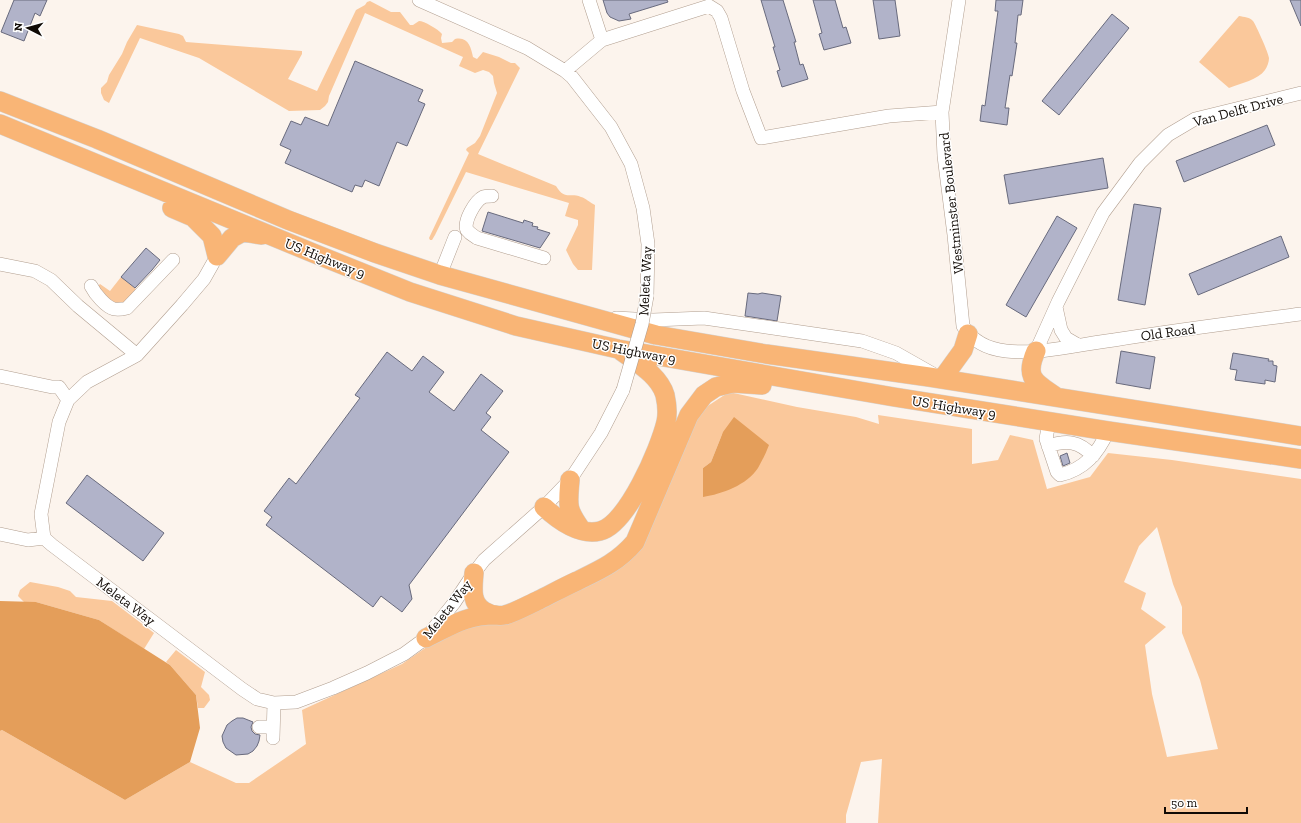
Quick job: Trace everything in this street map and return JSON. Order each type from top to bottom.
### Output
[{"type":"highway","points":[[0,89],[54,123]]},
{"type":"highway","name":"US Highway 9","points":[[0,101],[118,148],[288,220],[375,253],[440,275],[656,335],[703,344],[942,379],[1301,436]]},
{"type":"highway","name":"US Highway 9","points":[[0,124],[410,292],[516,326],[618,349],[894,397],[1108,431],[1301,459]]},
{"type":"highway","points":[[66,151],[96,176],[193,217],[212,236],[217,256]]},
{"type":"highway","points":[[217,256],[232,238],[243,232],[262,235],[313,253]]},
{"type":"highway","points":[[942,379],[963,350],[968,334]]},
{"type":"highway","points":[[544,506],[561,522],[593,532],[601,531],[608,528],[620,517],[646,474],[666,424],[667,403],[660,385],[654,378],[618,349]]},
{"type":"highway","points":[[1036,351],[1032,359],[1031,374],[1034,381],[1058,398]]},
{"type":"highway","points":[[426,638],[461,620],[483,615],[506,615],[607,567],[625,553],[635,542],[690,415],[704,395],[716,387],[733,383],[894,397]]},
{"type":"highway","points":[[570,480],[568,502],[570,513],[581,529]]},
{"type":"highway","points":[[474,573],[473,589],[475,602],[484,611],[496,615]]},
{"type":"street","name":"Meleta Way","points":[[44,538],[257,699],[274,703],[296,702],[333,688],[404,654],[426,638],[454,603],[484,560],[544,506],[570,480],[602,433],[624,390],[642,324],[647,296],[648,244],[643,208],[631,164],[610,127],[572,77],[565,71],[527,48],[419,0]]},
{"type":"street","points":[[589,0],[602,40]]},
{"type":"street","name":"Westminster Boulevard","points":[[959,0],[942,112],[944,156],[963,326],[968,334]]},
{"type":"street","points":[[565,71],[602,40],[708,3],[717,11],[721,18],[743,91],[761,138],[889,116],[942,112]]},
{"type":"street","name":"Van Delft Drive","points":[[1036,351],[1056,307],[1103,214],[1140,163],[1168,134],[1195,118],[1301,93]]},
{"type":"street","points":[[492,196],[483,197],[475,202],[466,221],[467,229],[471,234],[477,238],[544,258]]},
{"type":"street","points":[[440,275],[455,237]]},
{"type":"street","points":[[0,534],[28,540],[44,538],[42,514],[59,422],[68,400],[87,382],[137,355],[204,279],[217,256]]},
{"type":"street","points":[[91,286],[96,295],[112,309],[127,308],[173,260]]},
{"type":"street","points":[[0,264],[35,271],[51,280],[78,306],[137,355]]},
{"type":"street","points":[[1056,307],[1061,330],[1066,338],[1078,345]]},
{"type":"street","name":"Old Road","points":[[1036,351],[1301,314]]},
{"type":"street","points":[[584,316],[653,320],[704,318],[862,341],[896,353],[942,379]]},
{"type":"street","points":[[968,334],[978,343],[987,347],[1006,351],[1036,351]]},
{"type":"street","points":[[0,376],[52,387],[59,387],[68,400]]},
{"type":"street","points":[[1049,422],[1046,439],[1057,472],[1060,475],[1076,470],[1093,456],[1108,431]]},
{"type":"street","points":[[1048,446],[1063,442],[1076,444],[1086,448],[1093,456]]},
{"type":"street","points":[[259,727],[273,733],[274,703]]},
{"type":"shaded area","points":[[370,1],[391,12],[400,12],[410,25],[413,25],[419,21],[431,26],[442,34],[442,43],[452,42],[455,39],[463,39],[470,46],[473,57],[477,59],[483,52],[511,63],[515,63],[520,68],[478,154],[556,186],[559,191],[565,195],[583,198],[595,205],[592,270],[578,270],[573,264],[566,250],[578,225],[578,220],[565,216],[569,203],[466,172],[435,235],[432,240],[430,240],[429,238],[469,153],[466,150],[475,143],[480,136],[497,93],[493,76],[489,72],[483,70],[475,73],[459,66],[463,57],[365,13],[329,96],[328,102],[320,110],[289,111],[199,58],[140,38],[109,103],[104,100],[101,93],[101,88],[107,82],[109,75],[137,25],[179,34],[183,36],[186,42],[302,51],[302,54],[288,79],[317,91],[356,10]]},
{"type":"shaded area","points":[[1239,16],[1249,18],[1253,21],[1265,46],[1269,60],[1265,70],[1258,76],[1229,88],[1199,62]]},
{"type":"shaded area","points":[[121,277],[137,290],[126,302],[115,304],[100,291],[98,286],[100,284],[110,291]]},
{"type":"shaded area","points":[[729,392],[797,407],[856,417],[879,424],[878,415],[972,429],[972,464],[998,460],[1010,435],[1033,440],[1047,489],[1090,477],[1108,453],[1172,460],[1301,479],[1301,823],[878,823],[882,759],[861,762],[846,815],[846,823],[0,823],[0,731],[2,730],[125,800],[190,762],[236,783],[249,783],[306,744],[302,710],[402,664],[463,622],[628,562],[697,413]],"holes":[[[723,432],[703,497],[703,468],[711,462]],[[1157,527],[1173,584],[1182,607],[1182,633],[1200,680],[1218,749],[1167,757],[1152,694],[1145,645],[1166,627],[1141,609],[1146,593],[1124,582],[1139,546]]]},
{"type":"shaded area","points":[[734,417],[769,445],[758,468],[741,484],[718,494],[703,497],[703,468],[711,462],[723,432]]},
{"type":"shaded area","points":[[30,582],[58,587],[70,591],[76,597],[112,601],[154,633],[144,649],[99,620],[36,602],[24,602],[18,596],[20,590]]},
{"type":"shaded area","points":[[0,601],[36,602],[99,620],[170,665],[196,695],[200,728],[190,762],[125,800],[2,730],[0,731]]},
{"type":"shaded area","points":[[176,650],[205,672],[201,687],[209,695],[210,700],[204,708],[198,708],[196,695],[166,662]]},
{"type":"building","points":[[14,0],[47,0],[40,16],[35,13],[24,41],[1,32]]},
{"type":"building","points":[[603,0],[667,0],[668,2],[629,14],[631,19],[619,21],[610,17],[607,13]]},
{"type":"building","points":[[761,0],[783,0],[796,42],[794,42],[800,65],[803,64],[808,79],[782,87],[777,71],[780,70],[773,47],[775,47]]},
{"type":"building","points":[[813,0],[835,0],[843,28],[846,27],[851,43],[824,50],[819,34],[822,33]]},
{"type":"building","points":[[873,0],[895,0],[900,36],[879,39]]},
{"type":"building","points":[[996,0],[1023,0],[1021,15],[1018,15],[1015,43],[1017,43],[1005,108],[1009,108],[1007,125],[980,121],[982,105],[985,106],[998,11],[995,11]]},
{"type":"building","points":[[1290,0],[1301,0],[1301,26]]},
{"type":"building","points":[[1112,14],[1129,28],[1059,115],[1042,101]]},
{"type":"building","points":[[355,61],[423,90],[418,101],[425,104],[407,146],[397,142],[379,186],[365,180],[362,187],[355,185],[352,192],[285,163],[291,150],[280,145],[291,121],[301,125],[305,117],[328,126]]},
{"type":"building","points":[[1267,125],[1275,145],[1184,182],[1176,161]]},
{"type":"building","points":[[1103,158],[1108,188],[1009,204],[1004,175]]},
{"type":"building","points":[[1134,204],[1161,208],[1145,305],[1118,300]]},
{"type":"building","points":[[488,212],[523,223],[524,220],[533,223],[532,226],[538,227],[537,229],[550,233],[540,248],[482,231]]},
{"type":"building","points":[[1057,216],[1077,228],[1026,317],[1006,305]]},
{"type":"building","points":[[1281,236],[1289,257],[1198,295],[1189,274]]},
{"type":"building","points":[[146,248],[160,260],[135,288],[121,277]]},
{"type":"building","points":[[748,293],[762,293],[781,296],[777,321],[745,316]]},
{"type":"building","points":[[1121,351],[1155,357],[1150,389],[1116,383]]},
{"type":"building","points":[[387,352],[412,371],[423,356],[444,372],[429,392],[454,411],[481,374],[503,391],[486,413],[491,417],[481,430],[509,452],[409,585],[412,599],[402,612],[381,596],[373,607],[266,525],[272,517],[264,511],[289,478],[296,484],[360,398],[355,395]]},
{"type":"building","points":[[1233,353],[1273,361],[1273,365],[1277,366],[1275,382],[1265,380],[1265,384],[1235,380],[1237,370],[1230,369]]},
{"type":"building","points":[[1067,453],[1070,463],[1063,466],[1060,456]]},
{"type":"building","points":[[87,475],[164,533],[143,561],[66,503]]},
{"type":"building","points":[[237,718],[243,718],[253,722],[251,727],[252,731],[255,734],[260,735],[257,746],[248,754],[236,755],[226,748],[223,742],[222,736],[227,725]]}]
